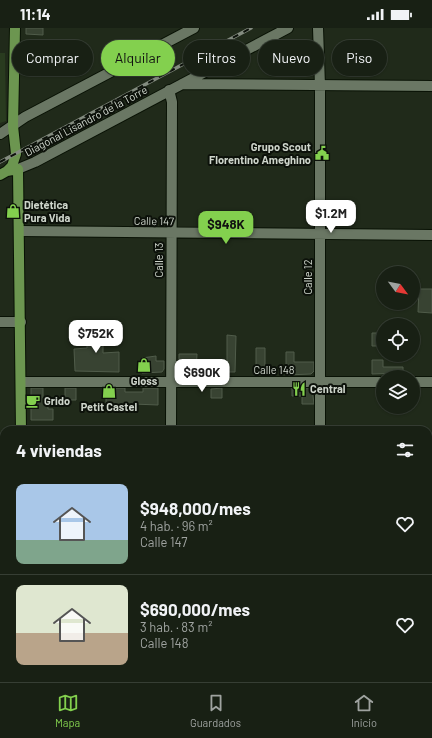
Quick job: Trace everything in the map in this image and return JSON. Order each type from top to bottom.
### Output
[{"type":"main road","points":[[4,173],[12,166],[16,154],[13,126],[15,28]]},
{"type":"main road","points":[[18,169],[22,382],[21,426]]},
{"type":"main road","name":"Diagonal Lisandro de la Torre","points":[[4,173],[18,169]]},
{"type":"street","points":[[0,134],[25,117],[183,31],[194,28]]},
{"type":"street","points":[[182,84],[240,48],[277,28]]},
{"type":"street","name":"Diagonal Lisandro de la Torre","points":[[18,169],[35,162],[288,28]]},
{"type":"street","name":"Calle 12","points":[[318,28],[320,86],[320,426]]},
{"type":"street","points":[[182,84],[432,86]]},
{"type":"street","name":"Calle 13","points":[[169,90],[172,102],[171,426]]},
{"type":"street","points":[[16,154],[26,161],[35,162]]},
{"type":"street","name":"Calle 147","points":[[20,231],[171,234],[432,235]]},
{"type":"street","points":[[0,322],[21,322]]},
{"type":"street","name":"Calle 148","points":[[22,382],[376,382]]},
{"type":"street","points":[[420,382],[432,382]]},
{"type":"green space","points":[[0,53],[5,53],[6,121],[0,123]]},
{"type":"building","points":[[26,28],[43,28],[43,35],[26,34]]},
{"type":"building","points":[[420,289],[432,289],[432,313],[418,312],[418,310],[420,310]]},
{"type":"building","points":[[87,325],[103,325],[103,353],[119,352],[119,372],[75,371],[74,349],[87,348]]},
{"type":"building","points":[[372,333],[376,333],[376,346],[372,346]]},
{"type":"building","points":[[227,335],[236,336],[235,372],[227,372]]},
{"type":"building","points":[[256,348],[265,348],[265,372],[256,372]]},
{"type":"building","points":[[286,352],[294,352],[294,362],[314,362],[314,371],[311,374],[286,375]]},
{"type":"building","points":[[179,354],[197,354],[196,373],[181,374],[179,372]]},
{"type":"building","points":[[156,356],[156,361],[164,361],[164,369],[162,372],[142,373],[142,358]]},
{"type":"building","points":[[372,360],[376,360],[376,362],[383,362],[383,367],[403,367],[403,370],[376,370],[376,374],[372,374]]},
{"type":"building","points":[[31,388],[43,388],[43,398],[48,398],[48,409],[53,409],[53,420],[31,420]]},
{"type":"building","points":[[65,388],[76,388],[76,400],[65,400]]},
{"type":"building","points":[[106,388],[125,388],[125,392],[143,392],[143,388],[158,388],[158,405],[133,404],[133,406],[115,407],[115,409],[106,410]]},
{"type":"building","points":[[222,388],[222,398],[211,398],[211,389]]},
{"type":"building","points":[[292,388],[312,388],[314,404],[302,404],[302,396],[292,396]]},
{"type":"railway","points":[[0,162],[251,28]]},
{"type":"place","name":"Grupo Scout Florentino Ameghino","points":[[322,153]]},
{"type":"place","name":"Dietética Pura Vida","points":[[13,211]]},
{"type":"place","name":"Gloss","points":[[144,365]]},
{"type":"place","name":"Central","points":[[299,389]]},
{"type":"place","name":"Petit Castel","points":[[109,391]]},
{"type":"place","name":"Grido","points":[[33,401]]}]
